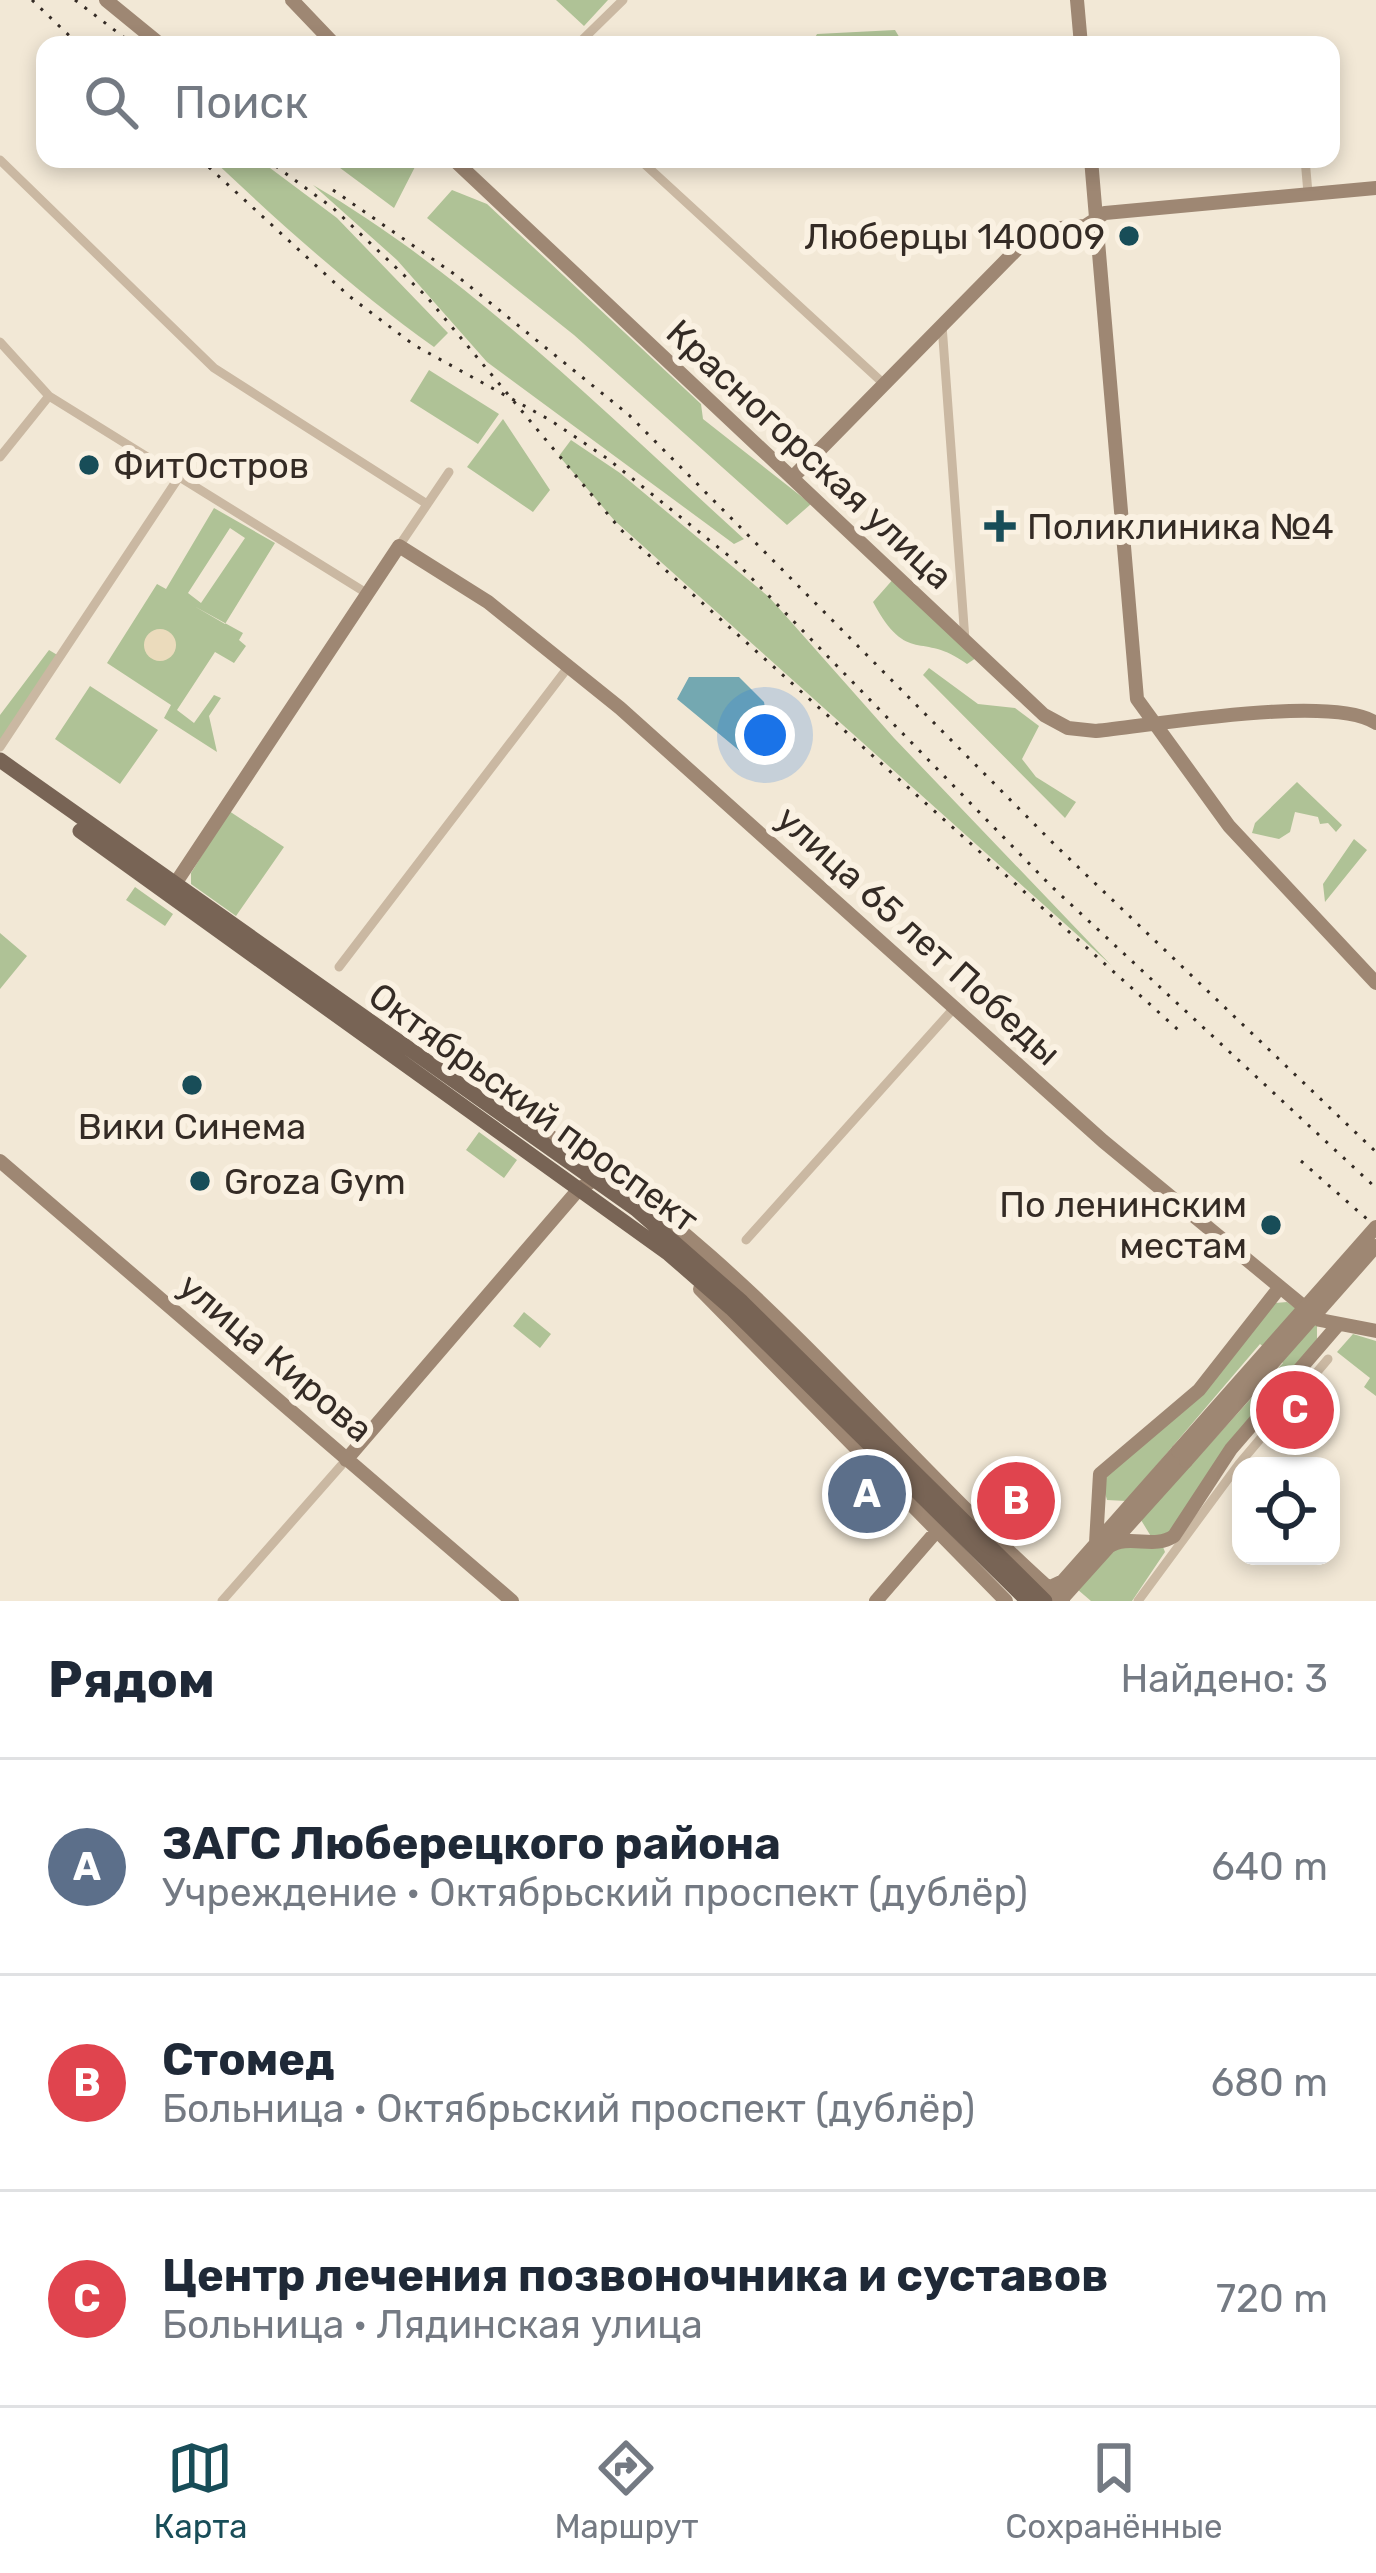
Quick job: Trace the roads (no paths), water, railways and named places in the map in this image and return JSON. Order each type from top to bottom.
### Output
[{"type":"main road","points":[[106,0],[150,36]]},
{"type":"main road","points":[[292,0],[325,36]]},
{"type":"main road","points":[[1077,0],[1080,36]]},
{"type":"main road","name":"Красногорская улица","points":[[468,168],[1044,715],[1068,728],[1154,726],[1309,710],[1355,712],[1376,723]]},
{"type":"main road","points":[[1092,168],[1134,686],[1154,726],[1229,826],[1376,983]]},
{"type":"main road","points":[[793,477],[1026,240],[1049,229],[1085,226],[1096,216],[1376,188]]},
{"type":"main road","points":[[171,889],[399,546]]},
{"type":"main road","name":"улица 65 лет Победы","points":[[399,546],[488,602],[569,666],[1103,1141],[1324,1323],[1337,1326]]},
{"type":"main road","name":"Октябрьский проспект","points":[[0,760],[171,889],[711,1272],[1028,1601]]},
{"type":"main road","name":"Октябрьский проспект","points":[[0,773],[445,1078],[585,1183],[731,1308],[991,1558],[1046,1594]]},
{"type":"main road","points":[[445,1078],[614,1175],[755,1295],[1046,1594],[1062,1601],[1138,1504],[1376,1246]]},
{"type":"main road","name":"улица Кирова","points":[[0,1160],[512,1601]]},
{"type":"main road","points":[[346,1460],[585,1183],[614,1175]]},
{"type":"main road","points":[[1182,1456],[1376,1227]]},
{"type":"main road","points":[[669,1254],[1006,1601]]},
{"type":"main road","points":[[1102,1545],[1096,1488],[1103,1470],[1199,1390],[1280,1286]]},
{"type":"main road","points":[[1046,1594],[1102,1545],[1174,1536],[1221,1461],[1337,1326],[1376,1331]]},
{"type":"main road","points":[[1096,1488],[1109,1504],[1138,1504]]},
{"type":"main road","points":[[1138,1504],[1138,1529],[1150,1542]]},
{"type":"main road","points":[[876,1601],[935,1533]]},
{"type":"street","points":[[586,36],[623,0]]},
{"type":"street","points":[[0,160],[214,368],[427,505]]},
{"type":"street","points":[[649,168],[883,382]]},
{"type":"street","points":[[1306,168],[1308,193]]},
{"type":"street","points":[[942,325],[964,640]]},
{"type":"street","points":[[0,342],[49,396],[368,594]]},
{"type":"street","points":[[0,457],[49,396]]},
{"type":"street","points":[[399,546],[449,472]]},
{"type":"street","points":[[0,747],[179,477]]},
{"type":"street","points":[[339,967],[569,666]]},
{"type":"street","points":[[746,1240],[955,1006]]},
{"type":"street","points":[[1138,1601],[1239,1464],[1328,1359]]},
{"type":"street","points":[[240,1601],[226,1597],[346,1460]]},
{"type":"water","points":[[689,677],[739,677],[764,702],[766,714],[757,729],[748,731],[749,747],[742,747],[741,752],[677,699]]},
{"type":"railway","points":[[32,0],[70,36]]},
{"type":"railway","points":[[75,0],[122,36]]},
{"type":"railway","points":[[210,168],[349,296],[414,345],[550,420],[608,459],[734,560],[1050,885],[1376,1188]]},
{"type":"railway","points":[[278,168],[333,208],[426,296],[621,530],[1184,1035]]},
{"type":"railway","points":[[333,190],[457,276],[629,415],[1055,845],[1376,1152]]},
{"type":"railway","points":[[1301,1161],[1376,1227]]},
{"type":"place","name":"Люберцы 140009","points":[[1129,236]]},
{"type":"place","name":"ФитОстров","points":[[89,465]]},
{"type":"place","name":"Поликлиника №4","points":[[1000,526]]},
{"type":"place","name":"Вики Синема","points":[[192,1085]]},
{"type":"place","name":"Groza Gym","points":[[200,1181]]},
{"type":"place","name":"По ленинским местам","points":[[1271,1225]]},
{"type":"place","name":"Центр лечения позвоночника и суставов","points":[[1295,1410]]},
{"type":"place","name":"ЗАГС Люберецкого района","points":[[867,1494]]},
{"type":"place","name":"Стомед","points":[[1016,1501]]}]
